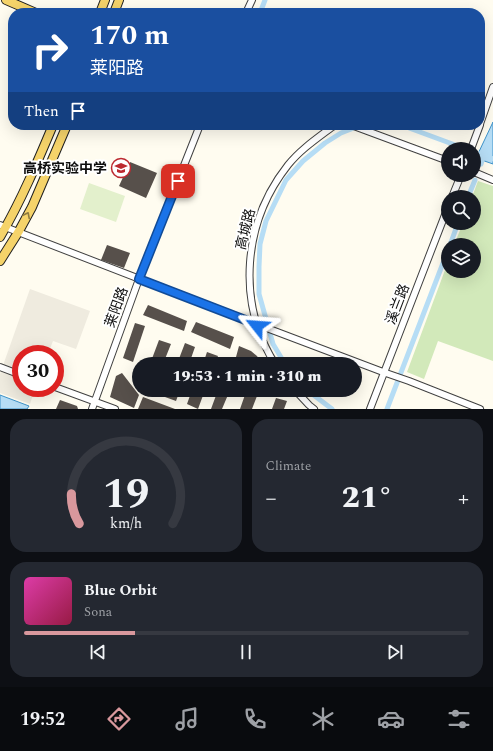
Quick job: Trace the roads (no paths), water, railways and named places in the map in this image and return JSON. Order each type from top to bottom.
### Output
[{"type":"main road","points":[[6,0],[24,8]]},
{"type":"main road","points":[[0,237],[3,226],[13,214],[29,181],[51,130]]},
{"type":"main road","points":[[0,261],[19,232],[32,206],[65,130]]},
{"type":"street","points":[[485,110],[493,87]]},
{"type":"street","name":"莱阳路","points":[[92,409],[139,279],[198,130]]},
{"type":"street","name":"高城路","points":[[271,357],[256,324],[251,299],[249,271],[252,244],[259,216],[266,200],[289,164],[304,148],[328,130]]},
{"type":"street","points":[[364,130],[441,159]]},
{"type":"street","points":[[474,142],[478,130]]},
{"type":"street","points":[[481,175],[493,180]]},
{"type":"street","name":"溪兰路","points":[[370,409],[441,225]]},
{"type":"street","points":[[3,226],[480,409]]},
{"type":"street","points":[[0,367],[12,372]]},
{"type":"street","points":[[64,390],[115,409]]},
{"type":"street","points":[[301,397],[309,406],[314,409]]},
{"type":"water","points":[[493,122],[493,164],[481,160],[481,147]]},
{"type":"water","points":[[0,395],[29,406],[27,409],[0,409]]},
{"type":"waterway","points":[[262,8],[265,0]]},
{"type":"waterway","points":[[281,357],[273,344],[259,294],[260,244],[266,221],[286,180],[303,161],[325,143],[348,130]]},
{"type":"waterway","points":[[415,130],[447,142]]},
{"type":"waterway","points":[[481,164],[484,154]]},
{"type":"waterway","points":[[481,155],[493,159]]},
{"type":"waterway","points":[[471,190],[474,182]]},
{"type":"waterway","points":[[453,238],[455,230]]},
{"type":"waterway","points":[[387,409],[441,268]]},
{"type":"waterway","points":[[316,397],[332,409]]},
{"type":"place","name":"高桥实验中学","points":[[121,168]]}]
